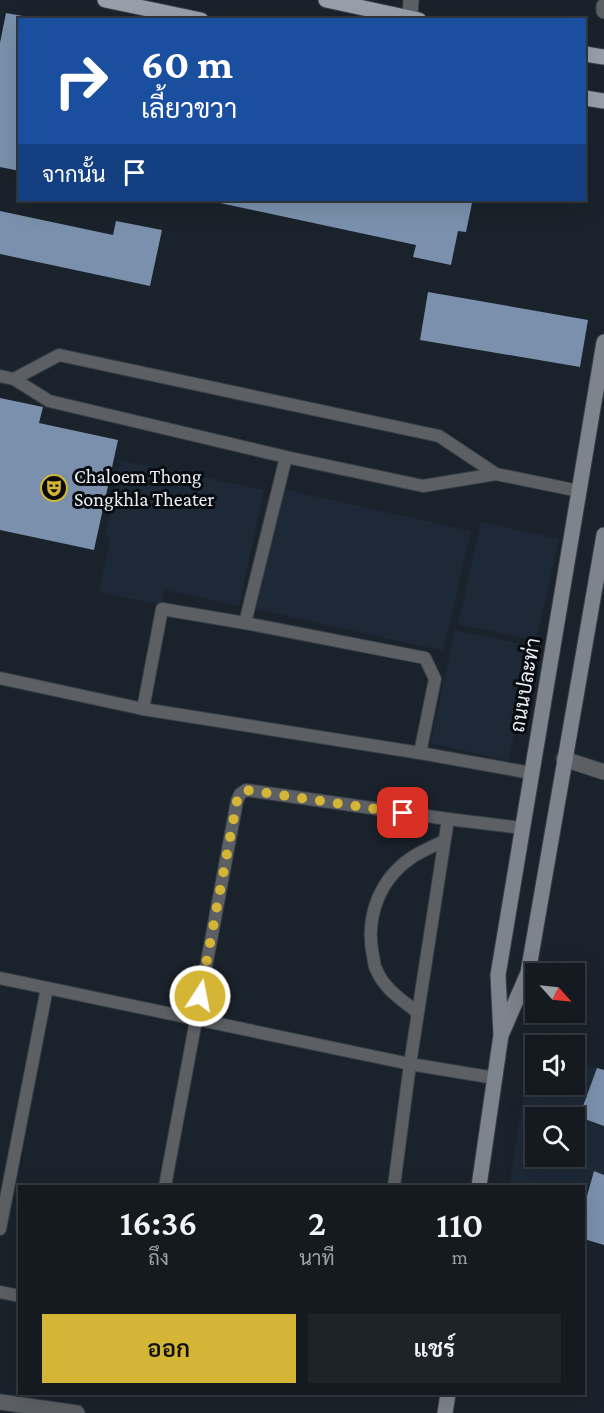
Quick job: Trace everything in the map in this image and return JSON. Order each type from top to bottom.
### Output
[{"type":"main road","points":[[105,0],[191,18]]},
{"type":"main road","points":[[326,0],[409,18]]},
{"type":"main road","points":[[586,54],[604,57]]},
{"type":"main road","points":[[586,98],[604,101]]},
{"type":"main road","name":"ถนนปละท่า","points":[[478,1185],[501,1035],[498,975],[604,342]]},
{"type":"main road","name":"ถนนปละท่า","points":[[501,1035],[528,973],[604,535]]},
{"type":"main road","points":[[445,1413],[448,1395]]},
{"type":"street","points":[[411,0],[414,18]]},
{"type":"street","points":[[604,6],[604,11]]},
{"type":"street","points":[[564,759],[604,772]]},
{"type":"street","points":[[0,1402],[77,1413]]},
{"type":"lane","points":[[14,379],[59,356],[438,436],[496,474]]},
{"type":"lane","points":[[0,376],[14,379],[50,401],[286,458],[423,486],[496,474],[579,491]]},
{"type":"lane","points":[[245,623],[286,458]]},
{"type":"lane","points":[[143,709],[162,609],[425,658],[435,679],[420,753]]},
{"type":"lane","points":[[0,678],[143,709],[420,753],[531,774]]},
{"type":"lane","points":[[165,1185],[240,794],[246,790],[522,828]]},
{"type":"lane","points":[[394,1185],[417,1012],[448,819]]},
{"type":"lane","points":[[417,1012],[391,992],[376,969],[371,946],[372,916],[381,891],[392,876],[411,858],[444,841]]},
{"type":"lane","points":[[0,978],[410,1064],[495,1078]]},
{"type":"lane","points":[[0,1229],[47,988]]},
{"type":"lane","points":[[0,1292],[18,1296]]},
{"type":"shaded area","points":[[121,460],[264,490],[239,606],[165,590],[161,605],[99,592],[111,536],[105,535]]},
{"type":"shaded area","points":[[283,489],[471,531],[443,651],[256,609]]},
{"type":"shaded area","points":[[481,522],[559,539],[536,641],[458,624]]},
{"type":"shaded area","points":[[455,630],[534,647],[508,761],[430,743]]},
{"type":"shaded area","points":[[585,1063],[604,1070],[604,1245],[585,1239],[585,1185],[509,1185],[525,1088],[525,1095],[585,1095]]},
{"type":"building","points":[[6,13],[34,18],[18,18],[18,171],[0,167],[0,43]]},
{"type":"building","points":[[211,201],[459,201],[472,203],[466,232],[458,231],[451,265],[413,257],[416,245]]},
{"type":"building","points":[[0,211],[113,235],[116,221],[162,230],[150,286],[0,254]]},
{"type":"building","points":[[428,292],[588,320],[580,367],[420,340]]},
{"type":"building","name":"Chaloem Thong Songkhla Theater","points":[[0,398],[43,407],[39,423],[118,440],[94,550],[0,530]]},
{"type":"building","points":[[597,1068],[604,1070],[604,1126],[585,1119],[585,1107],[583,1107]]},
{"type":"building","points":[[594,1171],[604,1175],[604,1245],[585,1239],[585,1203]]},
{"type":"place","name":"Chaloem Thong Songkhla Theater","points":[[54,488]]},
{"type":"route","points":[[200,996],[240,794],[246,790],[403,813]]}]
